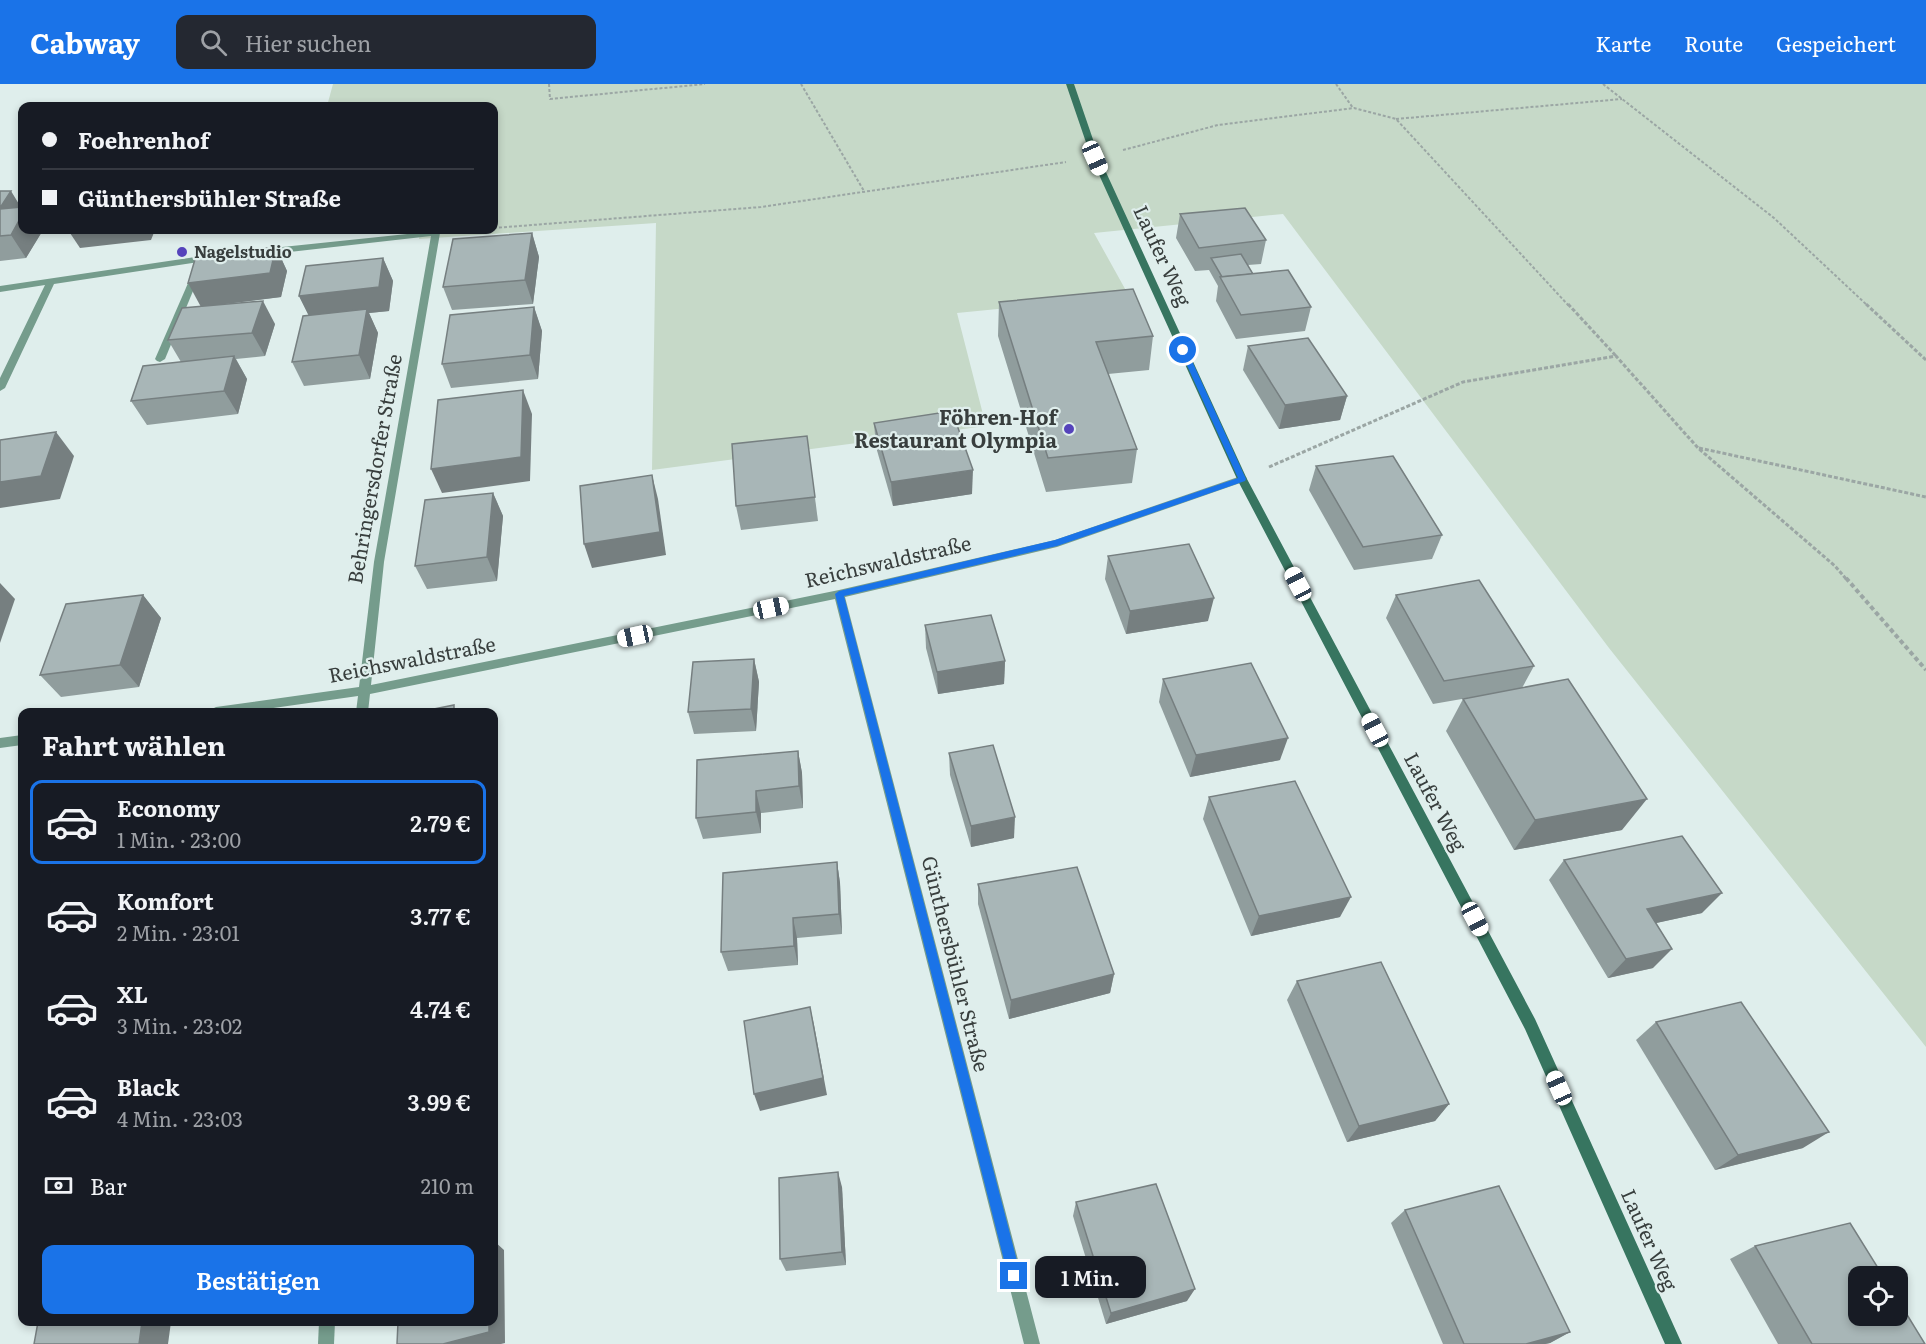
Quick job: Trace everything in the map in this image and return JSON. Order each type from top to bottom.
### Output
[{"type":"street","name":"Laufer Weg","points":[[1070,84],[1095,158],[1242,479],[1530,1024],[1674,1344]]},
{"type":"street","name":"Behringersdorfer Straße","points":[[249,254],[427,234]]},
{"type":"street","name":"Behringersdorfer Straße","points":[[362,708],[379,562],[436,234]]},
{"type":"street","points":[[0,289],[214,257]]},
{"type":"street","points":[[160,359],[202,259]]},
{"type":"street","points":[[0,388],[51,280]]},
{"type":"street","name":"Reichswaldstraße","points":[[244,708],[363,691],[839,594],[1057,543],[1242,479]]},
{"type":"street","name":"Günthersbühler Straße","points":[[839,594],[1032,1344]]},
{"type":"street","points":[[0,743],[18,741]]},
{"type":"street","points":[[326,1344],[327,1326]]},
{"type":"path","points":[[549,84],[550,99],[705,84]]},
{"type":"path","points":[[801,84],[864,191]]},
{"type":"path","points":[[1336,84],[1354,108]]},
{"type":"path","points":[[1603,84],[1774,219],[1926,360]]},
{"type":"path","points":[[498,228],[761,207],[1095,158],[1218,125],[1354,108],[1396,119],[1623,99]]},
{"type":"path","points":[[1396,119],[1616,356],[1698,448],[1835,566],[1926,670]]},
{"type":"path","points":[[1242,479],[1463,382],[1616,356]]},
{"type":"path","points":[[1698,448],[1926,497]]},
{"type":"green space","points":[[333,84],[1926,84],[1926,1047],[1609,648],[1283,214],[1094,233],[1129,296],[957,313],[986,426],[652,470],[656,223],[498,234],[498,102],[328,102]]},
{"type":"green space","points":[[420,234],[493,234],[419,239]]},
{"type":"building","points":[[0,191],[11,191],[0,208]]},
{"type":"building","points":[[18,207],[18,222],[11,235],[0,236],[0,209]]},
{"type":"building","points":[[1245,208],[1266,240],[1199,248],[1180,214]]},
{"type":"building","points":[[532,233],[525,280],[443,287],[453,239]]},
{"type":"building","points":[[276,247],[270,273],[188,283],[196,256]]},
{"type":"building","points":[[1241,254],[1253,274],[1222,277],[1211,258]]},
{"type":"building","points":[[383,258],[379,287],[299,296],[306,266]]},
{"type":"building","points":[[1288,270],[1311,307],[1241,315],[1220,277]]},
{"type":"building","name":"Föhren-Hof Restaurant Olympia","points":[[1133,289],[1153,336],[1096,342],[1137,449],[1048,458],[999,302]]},
{"type":"building","points":[[263,301],[252,333],[168,340],[182,308]]},
{"type":"building","points":[[534,307],[530,355],[442,364],[450,315]]},
{"type":"building","points":[[367,309],[359,355],[292,362],[303,316]]},
{"type":"building","points":[[1308,338],[1347,396],[1285,405],[1248,346]]},
{"type":"building","points":[[234,356],[224,391],[131,401],[143,366]]},
{"type":"building","points":[[523,390],[521,457],[431,469],[438,400]]},
{"type":"building","points":[[952,411],[973,470],[891,482],[874,423]]},
{"type":"building","points":[[56,432],[41,476],[0,482],[0,440]]},
{"type":"building","points":[[807,436],[815,497],[736,506],[732,444]]},
{"type":"building","points":[[1393,456],[1442,535],[1363,547],[1316,466]]},
{"type":"building","points":[[652,475],[660,532],[584,544],[580,486]]},
{"type":"building","points":[[493,493],[487,557],[415,566],[425,500]]},
{"type":"building","points":[[1189,544],[1214,598],[1130,611],[1108,556]]},
{"type":"building","points":[[1479,580],[1534,666],[1444,681],[1396,595]]},
{"type":"building","points":[[143,595],[120,665],[40,675],[66,604]]},
{"type":"building","points":[[991,615],[1005,661],[937,672],[925,625]]},
{"type":"building","points":[[754,659],[751,709],[688,712],[693,662]]},
{"type":"building","points":[[1251,663],[1288,738],[1196,755],[1163,679]]},
{"type":"building","points":[[1568,679],[1647,799],[1535,820],[1463,699]]},
{"type":"building","points":[[993,745],[1015,817],[971,826],[949,753]]},
{"type":"building","points":[[798,751],[799,786],[756,791],[756,812],[696,818],[697,760]]},
{"type":"building","points":[[1295,781],[1351,897],[1259,916],[1209,797]]},
{"type":"building","points":[[1682,836],[1722,893],[1647,909],[1672,949],[1626,959],[1564,860]]},
{"type":"building","points":[[837,862],[839,914],[793,918],[794,946],[721,952],[723,873]]},
{"type":"building","points":[[1077,867],[1114,974],[1011,1000],[978,884]]},
{"type":"building","points":[[1381,962],[1449,1104],[1359,1126],[1297,981]]},
{"type":"building","points":[[1741,1002],[1829,1132],[1738,1155],[1656,1022]]},
{"type":"building","points":[[810,1007],[823,1078],[754,1094],[744,1021]]},
{"type":"building","points":[[838,1172],[842,1252],[780,1259],[779,1178]]},
{"type":"building","points":[[1156,1184],[1195,1289],[1111,1313],[1076,1202]]},
{"type":"building","points":[[1499,1186],[1570,1332],[1526,1344],[1464,1344],[1405,1210]]},
{"type":"building","points":[[1850,1223],[1877,1266],[1848,1266],[1848,1326],[1908,1326],[1908,1316],[1925,1344],[1812,1344],[1755,1246]]},
{"type":"building","points":[[37,1326],[141,1326],[139,1344],[34,1344]]},
{"type":"building","points":[[398,1326],[489,1326],[489,1332],[443,1344],[397,1344]]},
{"type":"place","name":"Nagelstudio","points":[[182,252]]},
{"type":"place","name":"Föhren-Hof Restaurant Olympia","points":[[1069,429]]},
{"type":"route","points":[[1014,1276],[839,594],[1057,543],[1242,479],[1183,350]]}]
